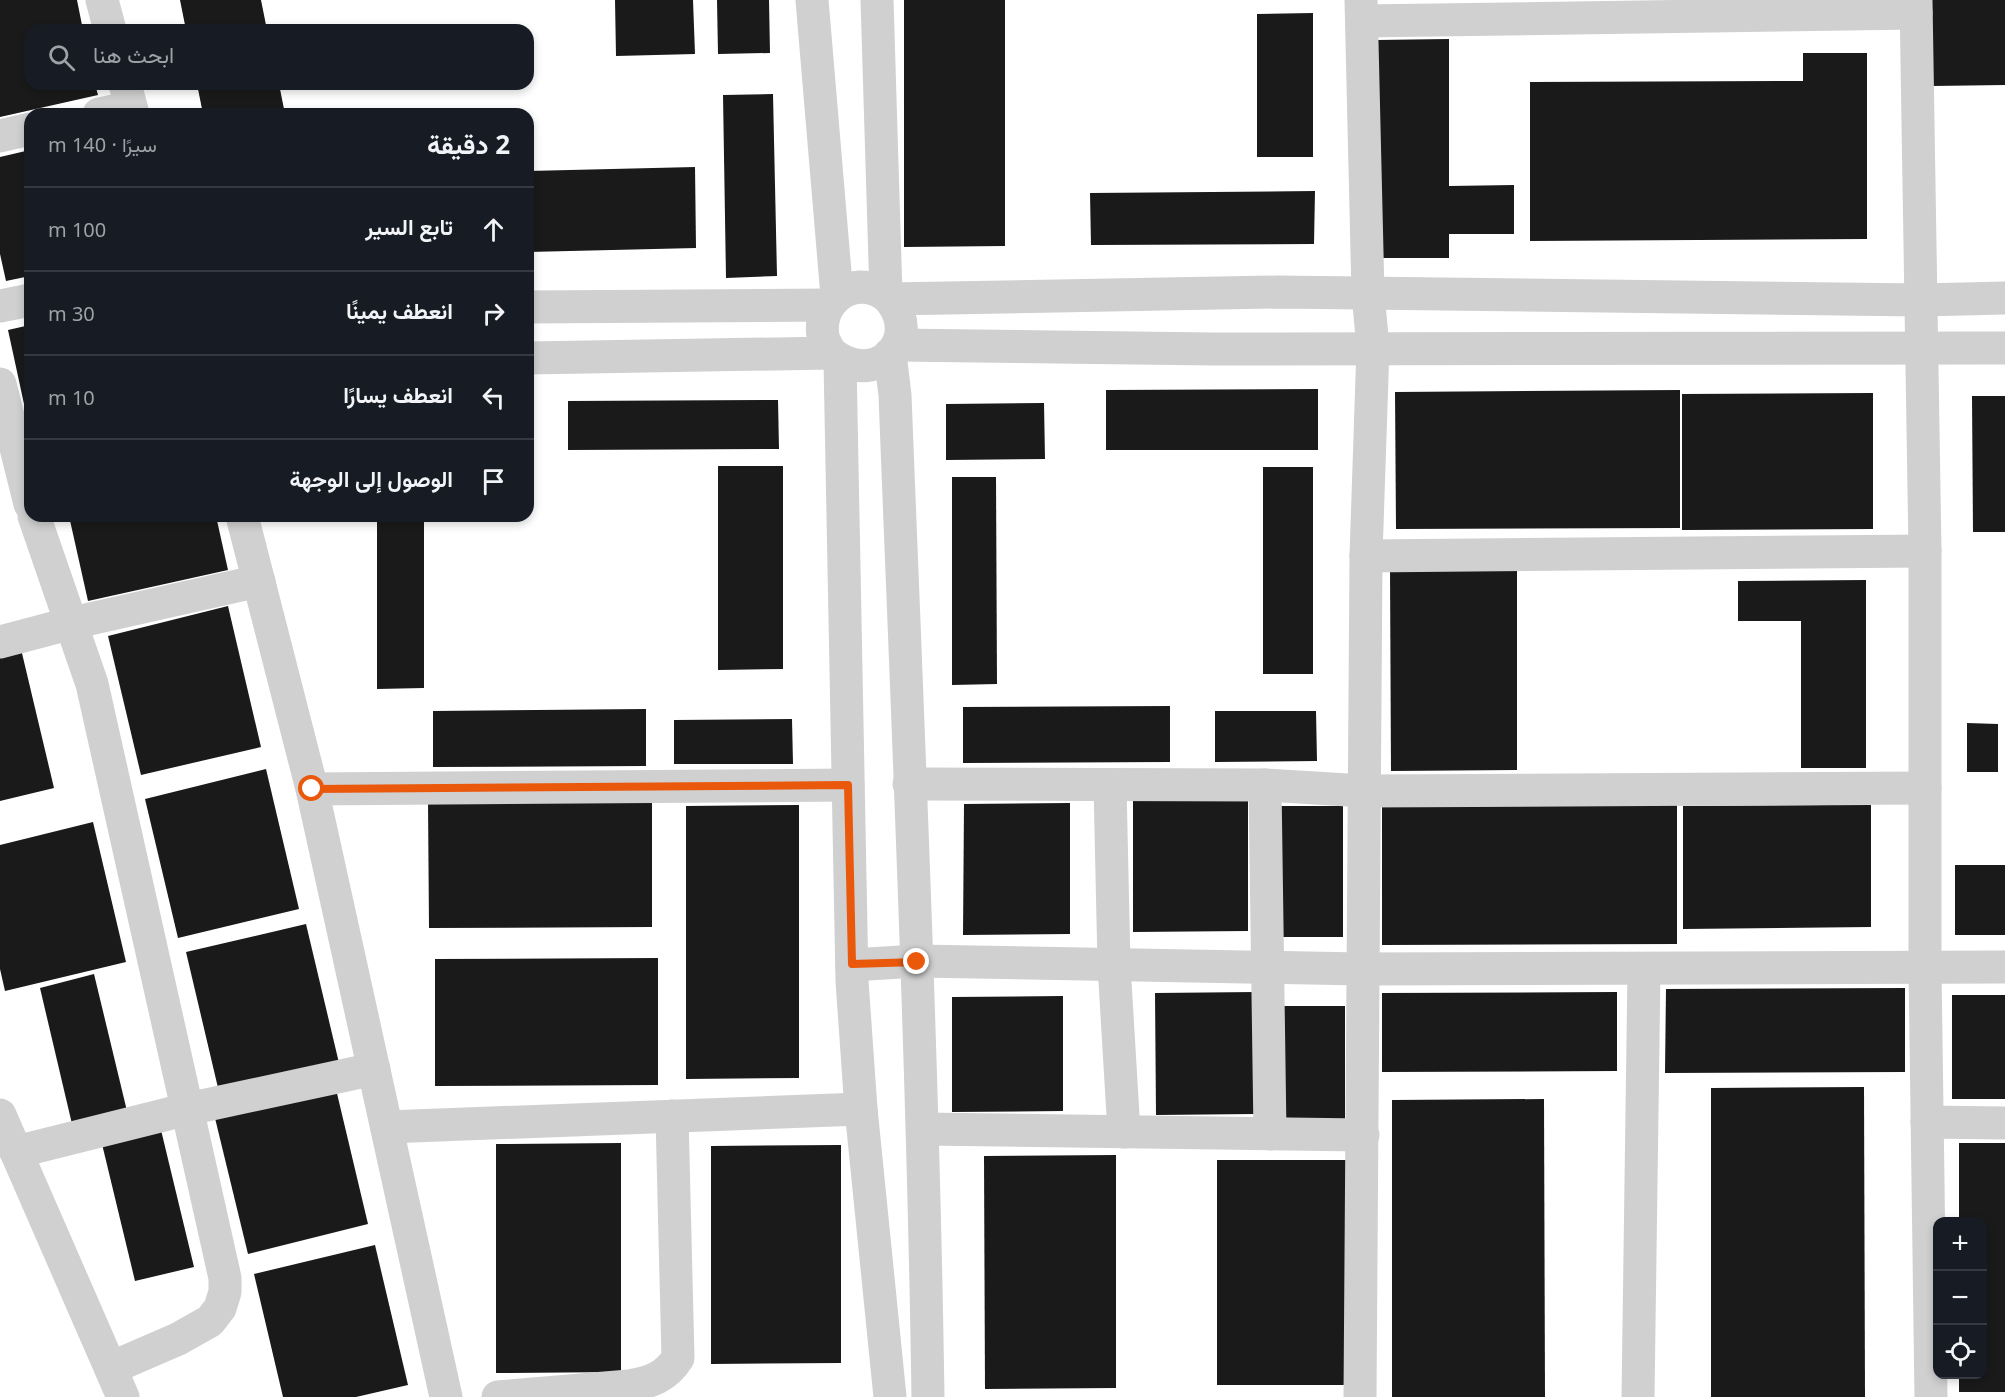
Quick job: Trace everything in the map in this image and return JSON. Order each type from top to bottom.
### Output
[{"type":"street","points":[[102,0],[108,24]]},
{"type":"street","points":[[812,0],[833,300]]},
{"type":"street","points":[[877,0],[888,297]]},
{"type":"street","points":[[1360,1397],[1366,556],[1373,347],[1368,294],[1362,11],[1916,7],[1925,551],[1925,968],[1931,1397]]},
{"type":"street","points":[[114,108],[130,102]]},
{"type":"street","points":[[0,136],[24,130]]},
{"type":"street","points":[[928,1397],[923,1129],[895,395],[894,350],[902,329],[899,313],[888,297],[874,289],[861,287],[849,289],[833,300],[822,321],[823,338],[836,357],[853,366],[866,367],[880,363],[894,350],[1373,347],[2005,348]]},
{"type":"street","points":[[888,297],[1278,292],[1921,300],[2005,298]]},
{"type":"street","points":[[534,307],[833,300]]},
{"type":"street","points":[[0,306],[24,301]]},
{"type":"street","points":[[534,358],[836,357]]},
{"type":"street","points":[[836,357],[852,964],[861,1109],[890,1397]]},
{"type":"street","points":[[0,384],[17,472],[24,489]]},
{"type":"street","points":[[0,1115],[117,1382],[178,1339],[210,1322],[220,1308],[225,1292],[221,1256],[92,684],[36,522]]},
{"type":"street","points":[[244,522],[312,789],[446,1397]]},
{"type":"street","points":[[1366,556],[1925,551]]},
{"type":"street","points":[[0,642],[72,623],[259,581]]},
{"type":"street","points":[[909,784],[1265,785],[1365,791],[1925,788]]},
{"type":"street","points":[[312,789],[848,785]]},
{"type":"street","points":[[1110,785],[1114,965],[1124,1132]]},
{"type":"street","points":[[1265,785],[1270,1134]]},
{"type":"street","points":[[852,964],[917,962],[1362,969],[2005,967]]},
{"type":"street","points":[[1638,1397],[1644,969]]},
{"type":"street","points":[[16,1152],[188,1108],[374,1069]]},
{"type":"street","points":[[387,1127],[861,1109]]},
{"type":"street","points":[[498,1397],[629,1386],[650,1382],[665,1373],[678,1358],[680,1350],[672,1116]]},
{"type":"street","points":[[1927,1122],[2005,1123]]},
{"type":"street","points":[[923,1129],[1363,1135]]},
{"type":"building","points":[[0,0],[77,0],[82,24],[24,24],[24,90],[97,90],[98,95],[40,108],[24,108],[24,112],[0,117]]},
{"type":"building","points":[[180,0],[261,0],[266,24],[185,24]]},
{"type":"building","points":[[615,0],[693,0],[695,54],[616,56]]},
{"type":"building","points":[[717,0],[769,0],[770,53],[718,54]]},
{"type":"building","points":[[904,0],[1005,0],[1005,246],[904,247]]},
{"type":"building","points":[[1932,0],[2005,0],[2005,85],[1932,86]]},
{"type":"building","points":[[1313,13],[1313,157],[1257,157],[1257,14]]},
{"type":"building","points":[[1449,39],[1449,186],[1514,185],[1514,234],[1449,234],[1449,258],[1377,258],[1377,40]]},
{"type":"building","points":[[1803,53],[1867,53],[1867,239],[1530,241],[1530,82],[1803,81]]},
{"type":"building","points":[[198,90],[280,90],[284,108],[202,108]]},
{"type":"building","points":[[773,94],[777,276],[726,278],[723,95]]},
{"type":"building","points":[[24,151],[24,277],[6,281],[0,254],[0,157]]},
{"type":"building","points":[[695,167],[696,248],[534,252],[534,171]]},
{"type":"building","points":[[1315,191],[1314,244],[1091,245],[1090,193]]},
{"type":"building","points":[[24,326],[24,404],[8,330]]},
{"type":"building","points":[[1318,389],[1318,450],[1106,450],[1106,390]]},
{"type":"building","points":[[1680,390],[1680,528],[1396,529],[1395,392]]},
{"type":"building","points":[[1873,393],[1873,529],[1682,530],[1682,394]]},
{"type":"building","points":[[1972,396],[2005,396],[2005,532],[1973,532]]},
{"type":"building","points":[[778,400],[779,449],[568,450],[568,401]]},
{"type":"building","points":[[1044,403],[1045,459],[946,460],[946,404]]},
{"type":"building","points":[[718,466],[783,466],[783,669],[718,670]]},
{"type":"building","points":[[1263,467],[1313,467],[1313,674],[1263,674]]},
{"type":"building","points":[[952,477],[996,477],[997,684],[952,685]]},
{"type":"building","points":[[70,522],[217,522],[228,570],[88,601]]},
{"type":"building","points":[[377,522],[424,522],[424,688],[377,689]]},
{"type":"building","points":[[1390,567],[1517,567],[1517,770],[1391,771]]},
{"type":"building","points":[[1866,580],[1866,768],[1801,768],[1801,621],[1738,621],[1738,581]]},
{"type":"building","points":[[228,606],[261,747],[141,775],[108,636]]},
{"type":"building","points":[[21,649],[54,788],[0,801],[0,654]]},
{"type":"building","points":[[1170,706],[1170,762],[963,763],[963,707]]},
{"type":"building","points":[[646,709],[646,766],[433,767],[433,711]]},
{"type":"building","points":[[1215,711],[1316,711],[1317,761],[1215,762]]},
{"type":"building","points":[[792,719],[793,764],[674,764],[674,720]]},
{"type":"building","points":[[1967,723],[1998,724],[1998,772],[1967,772]]},
{"type":"building","points":[[266,769],[299,909],[178,938],[145,799]]},
{"type":"building","points":[[1248,792],[1248,931],[1133,932],[1133,793]]},
{"type":"building","points":[[652,801],[652,927],[429,928],[428,802]]},
{"type":"building","points":[[1070,803],[1070,934],[963,935],[964,804]]},
{"type":"building","points":[[1677,803],[1677,944],[1382,945],[1382,804]]},
{"type":"building","points":[[799,805],[799,1078],[686,1079],[686,806]]},
{"type":"building","points":[[1871,805],[1871,927],[1683,929],[1683,806]]},
{"type":"building","points":[[1278,806],[1343,806],[1343,937],[1278,937]]},
{"type":"building","points":[[93,822],[126,962],[5,991],[0,969],[0,845]]},
{"type":"building","points":[[1955,865],[2005,865],[2005,935],[1955,935]]},
{"type":"building","points":[[306,924],[339,1063],[219,1092],[186,952]]},
{"type":"building","points":[[658,958],[658,1085],[435,1086],[435,959]]},
{"type":"building","points":[[94,974],[127,1111],[72,1124],[40,988]]},
{"type":"building","points":[[1905,988],[1905,1072],[1665,1073],[1666,989]]},
{"type":"building","points":[[1256,992],[1256,1114],[1156,1115],[1155,993]]},
{"type":"building","points":[[1617,992],[1617,1071],[1382,1072],[1382,993]]},
{"type":"building","points":[[1952,995],[2005,995],[2005,1099],[1952,1099]]},
{"type":"building","points":[[1063,996],[1063,1111],[952,1112],[952,997]]},
{"type":"building","points":[[1284,1006],[1345,1006],[1345,1127],[1284,1127]]},
{"type":"building","points":[[335,1085],[368,1224],[248,1254],[214,1114]]},
{"type":"building","points":[[1864,1087],[1865,1397],[1711,1397],[1711,1088]]},
{"type":"building","points":[[1544,1099],[1545,1397],[1392,1397],[1392,1100]]},
{"type":"building","points":[[161,1130],[194,1267],[135,1281],[102,1144]]},
{"type":"building","points":[[621,1143],[621,1372],[496,1373],[496,1144]]},
{"type":"building","points":[[1959,1143],[2005,1143],[2005,1392],[1959,1392],[1959,1379],[1987,1379],[1987,1217],[1959,1217]]},
{"type":"building","points":[[841,1145],[841,1363],[711,1364],[711,1146]]},
{"type":"building","points":[[1116,1155],[1116,1388],[985,1389],[984,1156]]},
{"type":"building","points":[[1217,1160],[1349,1160],[1349,1385],[1217,1385]]},
{"type":"building","points":[[375,1245],[408,1385],[356,1397],[283,1397],[254,1274]]},
{"type":"route","points":[[312,789],[848,785],[852,964],[917,962]]}]
